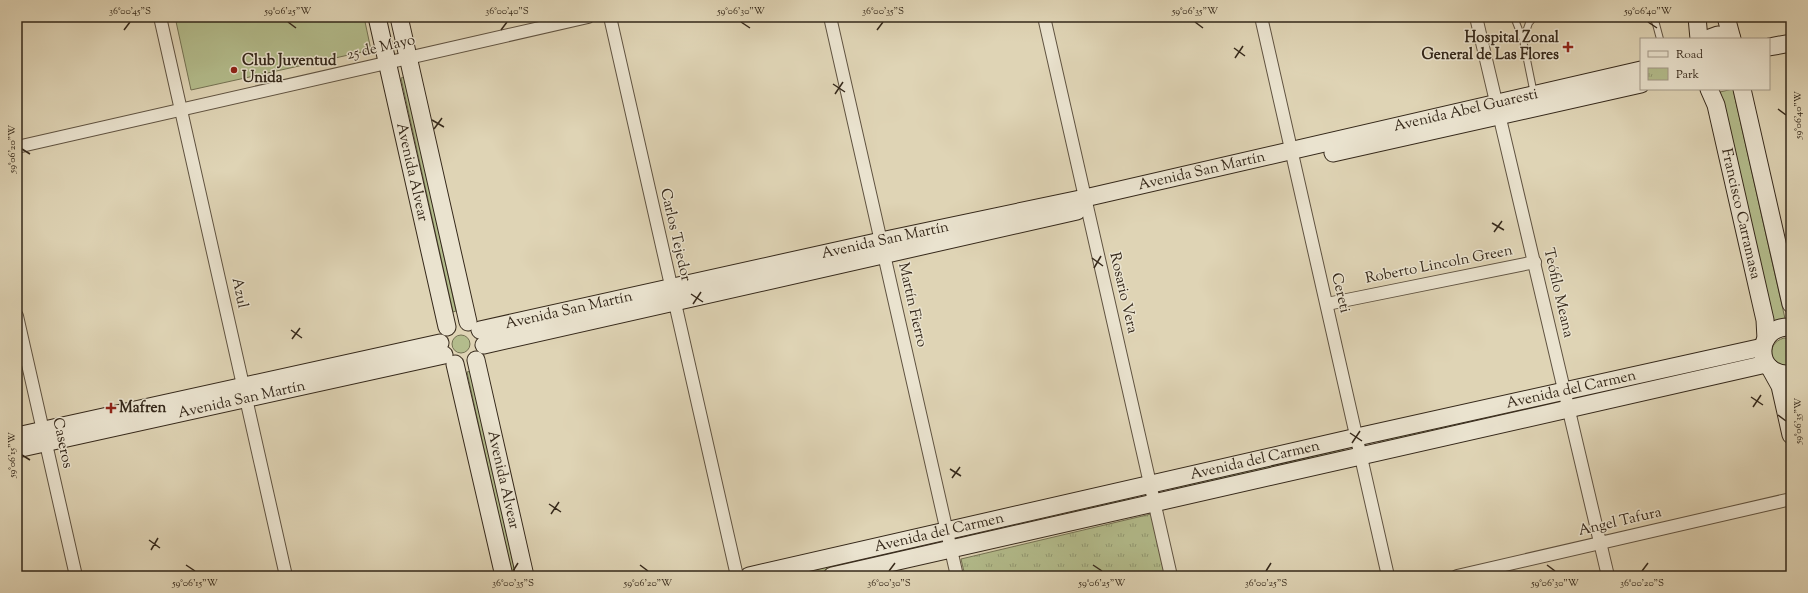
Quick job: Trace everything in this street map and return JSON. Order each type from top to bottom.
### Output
[{"type":"main road","name":"Avenida Alvear","points":[[377,17],[447,327]]},
{"type":"main road","name":"Avenida Alvear","points":[[399,17],[477,332]]},
{"type":"main road","points":[[1697,17],[1698,38]]},
{"type":"main road","points":[[1726,17],[1732,38]]},
{"type":"main road","points":[[1710,38],[1718,35],[1728,38]]},
{"type":"main road","points":[[1770,47],[1791,43]]},
{"type":"main road","name":"Avenida Abel Guaresti","points":[[1497,109],[1534,95],[1640,70]]},
{"type":"main road","name":"Avenida Abel Guaresti","points":[[1293,157],[1497,109],[1640,84]]},
{"type":"main road","name":"Francisco Carramasa","points":[[1709,90],[1716,105],[1765,320],[1763,353],[1768,366]]},
{"type":"main road","name":"Francisco Carramasa","points":[[1742,90],[1791,304]]},
{"type":"main road","name":"Avenida San Martín","points":[[477,332],[673,295],[1293,157]]},
{"type":"main road","points":[[453,323],[477,332],[480,356],[476,360],[470,364],[446,354],[443,332],[447,327],[453,323]]},
{"type":"main road","points":[[1764,343],[1770,333],[1777,329],[1784,327],[1791,328]]},
{"type":"main road","name":"Avenida del Carmen","points":[[748,576],[1357,437],[1565,392],[1764,343]]},
{"type":"main road","name":"Avenida Alvear","points":[[446,354],[504,576]]},
{"type":"main road","name":"Avenida San Martín","points":[[17,436],[44,436],[245,393],[446,354]]},
{"type":"main road","name":"Avenida Alvear","points":[[476,360],[525,576]]},
{"type":"main road","points":[[1768,366],[1776,372],[1791,374]]},
{"type":"main road","points":[[1768,366],[1780,386],[1791,435]]},
{"type":"main road","name":"Avenida del Carmen","points":[[832,576],[1569,408],[1768,366]]},
{"type":"main road","name":"Avenida San Martín","points":[[17,449],[44,436]]},
{"type":"street","name":"Azul","points":[[160,17],[182,108],[286,576]]},
{"type":"street","name":"25 de Mayo","points":[[17,147],[182,108],[588,17]]},
{"type":"street","name":"Carlos Tejedor","points":[[610,17],[737,576]]},
{"type":"street","name":"Martín Fierro","points":[[830,17],[957,576]]},
{"type":"street","name":"Rosario Vera","points":[[1044,17],[1171,576]]},
{"type":"street","name":"Cereti","points":[[1261,17],[1388,576]]},
{"type":"street","name":"Teófilo Meana","points":[[1476,17],[1608,576]]},
{"type":"street","name":"Roberto Lincoln Green","points":[[1326,304],[1535,262]]},
{"type":"street","name":"Caseros","points":[[17,316],[76,576]]},
{"type":"street","name":"Angel Tafura","points":[[1456,576],[1791,499]]},
{"type":"lane","points":[[1514,17],[1523,40],[1534,95]]},
{"type":"lane","points":[[1523,40],[1529,23],[1534,17]]},
{"type":"lane","points":[[1653,17],[1660,38]]},
{"type":"green space","name":"Club Juventud Unida","points":[[175,17],[364,17],[371,50],[191,90]]},
{"type":"green space","points":[[405,77],[456,311],[453,312],[401,78]]},
{"type":"green space","points":[[1733,90],[1786,323],[1773,326],[1720,92]]},
{"type":"green space","points":[[461,335],[467,338],[470,344],[467,350],[461,353],[455,350],[452,344],[455,338]]},
{"type":"green space","points":[[1784,338],[1791,339],[1791,365],[1784,366],[1774,360],[1772,350],[1773,345],[1777,341]]},
{"type":"green space","points":[[471,371],[516,576],[512,576],[467,372]]},
{"type":"green space","points":[[1550,401],[1551,408],[1381,446],[1380,439]]},
{"type":"green space","points":[[1342,446],[1344,454],[1174,491],[1173,484]]},
{"type":"green space","points":[[1134,496],[1135,503],[965,541],[964,534]]},
{"type":"green space","points":[[1151,514],[1164,571],[1145,576],[965,576],[961,559]]},
{"type":"green space","points":[[932,541],[934,548],[810,576],[776,576]]},
{"type":"place","name":"Hospital Zonal General de Las Flores","points":[[1568,47]]},
{"type":"place","name":"Club Juventud Unida","points":[[234,70]]},
{"type":"place","name":"Mafren","points":[[111,408]]}]
